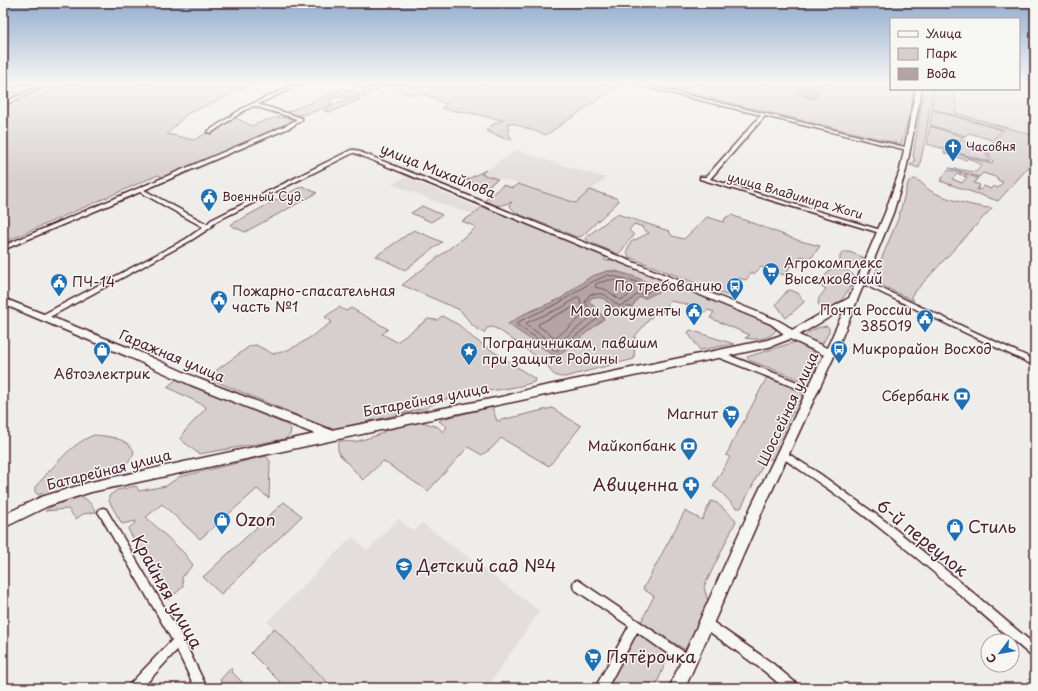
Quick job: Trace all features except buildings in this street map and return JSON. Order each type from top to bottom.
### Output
[{"type":"main road","name":"Шоссейная улица","points":[[677,688],[756,511],[784,455],[830,354],[851,300],[861,281],[882,232],[903,170],[914,116]]},
{"type":"main road","name":"улица Михайлова","points":[[353,151],[774,322],[783,327],[791,335],[830,354]]},
{"type":"main road","name":"Батарейная улица","points":[[3,522],[45,501],[91,487],[769,343],[791,335],[851,300]]},
{"type":"main road","name":"Гаражная улица","points":[[3,301],[133,354],[195,382],[331,435]]},
{"type":"street","points":[[208,132],[230,116]]},
{"type":"street","points":[[3,248],[289,126],[301,119],[293,116]]},
{"type":"street","name":"улица Владимира Жоги","points":[[763,116],[704,179],[882,232]]},
{"type":"street","points":[[769,116],[907,150]]},
{"type":"street","name":"улица Михайлова","points":[[44,317],[188,240],[208,227],[213,221],[226,214],[353,151]]},
{"type":"street","points":[[140,190],[208,227]]},
{"type":"street","points":[[861,281],[1035,363]]},
{"type":"street","points":[[718,354],[812,391]]},
{"type":"street","name":"6-й переулок","points":[[784,455],[816,475],[908,545],[1035,652]]},
{"type":"street","name":"Крайняя улица","points":[[103,512],[178,640],[201,688]]},
{"type":"street","points":[[578,585],[689,662]]},
{"type":"street","points":[[707,623],[768,667],[793,688]]},
{"type":"street","points":[[601,688],[635,625]]},
{"type":"street","points":[[134,688],[178,640]]},
{"type":"shaded area","points":[[967,116],[1035,116],[1035,136]]},
{"type":"shaded area","points":[[516,150],[606,178],[576,203],[531,187],[481,174]]},
{"type":"shaded area","points":[[405,177],[484,210],[473,214],[449,207],[392,184]]},
{"type":"shaded area","name":"Детский сад №4","points":[[398,519],[414,531],[422,523],[540,611],[487,688],[333,688],[267,622],[352,537],[368,550]]},
{"type":"green space","points":[[3,116],[185,116],[167,134],[194,140],[205,134],[214,133],[234,117],[252,126],[279,117],[296,121],[166,179],[158,175],[9,240],[10,244],[3,247]]},
{"type":"green space","points":[[485,116],[574,116],[546,135],[512,123],[507,124],[510,130],[508,133],[512,139],[506,139],[486,131],[492,125],[503,120]]},
{"type":"green space","points":[[785,116],[909,116],[901,144]]},
{"type":"green space","points":[[920,116],[929,116],[919,168],[910,165],[915,161],[913,156]]},
{"type":"green space","points":[[931,116],[954,116],[1002,130],[992,140],[969,133],[965,136],[930,125]]},
{"type":"green space","points":[[957,116],[967,116],[1035,136],[1035,160],[998,201],[940,181],[948,170],[962,173],[961,175],[957,174],[952,179],[962,183],[967,177],[963,176],[964,174],[978,178],[974,183],[980,185],[977,190],[980,190],[984,186],[991,189],[993,186],[998,188],[1003,182],[997,180],[998,178],[983,173],[979,177],[949,168],[976,172],[982,165],[968,158],[966,160],[944,153],[945,150],[991,164],[993,162],[986,148],[1005,130]]},
{"type":"green space","points":[[930,126],[964,137],[960,140],[984,147],[990,162],[927,144]]},
{"type":"green space","points":[[486,170],[481,174],[498,179],[486,187],[466,180]]},
{"type":"green space","points":[[914,179],[919,181],[931,191],[944,197],[986,208],[992,208],[911,296],[914,301],[881,285],[876,279],[875,274],[898,219],[908,183]]},
{"type":"green space","points":[[518,184],[576,203],[590,190],[616,198],[619,201],[582,236],[577,237],[516,213],[509,205],[512,202],[499,206],[484,201],[503,185],[512,188]]},
{"type":"green space","points":[[302,186],[317,193],[245,232],[230,225]]},
{"type":"green space","points":[[422,206],[442,215],[431,222],[411,213]]},
{"type":"green space","points":[[483,206],[607,257],[604,260],[607,261],[613,259],[700,294],[772,325],[776,330],[770,336],[758,339],[745,338],[750,335],[710,318],[714,312],[708,310],[705,312],[686,304],[670,301],[660,315],[654,314],[635,336],[634,359],[565,377],[556,376],[552,373],[547,364],[499,330],[492,327],[487,328],[484,333],[473,326],[460,310],[402,285],[472,231],[476,227],[462,221],[474,214]],"holes":[[[607,271],[616,271],[649,283],[646,298],[639,297],[632,306],[627,306],[618,311],[603,298],[592,297],[589,301],[604,318],[524,314],[560,299],[590,277]]]},
{"type":"green space","points":[[617,214],[669,231],[672,236],[684,239],[707,217],[724,222],[725,218],[731,215],[800,241],[820,246],[812,257],[807,258],[801,256],[796,264],[792,263],[787,272],[793,275],[790,277],[761,267],[754,274],[751,273],[746,280],[738,278],[732,287],[736,289],[731,295],[726,295],[629,257],[627,251],[631,242],[649,233],[642,228],[643,227],[634,224],[629,230],[634,235],[633,237],[618,254],[587,241],[586,237]]},
{"type":"green space","points":[[414,230],[442,242],[405,270],[376,256]]},
{"type":"green space","points":[[843,252],[849,252],[863,257],[858,268],[846,266],[840,262],[840,256]]},
{"type":"green space","points":[[831,268],[845,270],[856,278],[841,301],[828,310],[818,304],[819,298],[826,289],[810,282],[813,278],[822,280]]},
{"type":"green space","points":[[790,290],[798,293],[804,302],[786,318],[776,304],[787,291]]},
{"type":"green space","points":[[339,307],[346,311],[351,308],[388,329],[382,334],[397,342],[428,319],[437,320],[442,316],[459,325],[473,338],[535,379],[534,382],[521,386],[451,398],[426,408],[336,429],[328,428],[210,379],[210,375],[250,346],[256,345],[273,354],[297,346],[332,322],[325,317]]},
{"type":"green space","points":[[827,326],[829,328],[829,332],[823,343],[812,343],[804,337],[814,329]]},
{"type":"green space","points":[[690,330],[734,344],[700,350],[688,333]]},
{"type":"green space","points":[[795,342],[816,355],[816,368],[810,378],[798,379],[749,360],[747,357]]},
{"type":"green space","points":[[767,377],[793,387],[804,397],[799,411],[792,413],[784,429],[787,435],[777,459],[766,459],[741,508],[736,508],[713,486],[730,457],[726,455]]},
{"type":"green space","points":[[177,379],[287,425],[291,429],[290,435],[285,439],[199,454],[180,439],[183,433],[206,408],[205,406],[167,387]]},
{"type":"green space","points":[[492,407],[497,421],[552,408],[581,426],[549,466],[501,438],[492,448],[482,455],[468,447],[428,491],[383,461],[363,480],[338,451],[340,441],[355,442],[378,435],[389,429],[422,422],[438,427],[443,432],[447,427],[439,421],[442,419]]},
{"type":"green space","points":[[94,435],[105,436],[123,441],[131,447],[134,452],[130,460],[117,470],[75,479],[38,495],[35,492],[35,487],[55,465],[77,444]]},
{"type":"green space","points":[[266,456],[270,461],[269,498],[257,489],[200,539],[162,504],[146,517],[184,553],[193,565],[182,577],[183,587],[168,600],[128,529],[136,521],[122,524],[109,501],[109,496],[117,490],[136,486],[139,491],[166,486],[179,477]]},
{"type":"green space","points":[[75,496],[88,501],[96,512],[83,514],[76,519],[68,509],[45,511],[62,500]]},
{"type":"green space","points":[[711,501],[717,503],[736,521],[704,587],[709,605],[688,648],[684,649],[641,622],[654,596],[643,589],[685,511],[702,520]]},
{"type":"green space","points":[[284,502],[302,516],[221,594],[203,577]]},
{"type":"green space","points":[[274,628],[333,688],[286,688],[251,653]]},
{"type":"green space","points":[[638,630],[670,652],[655,688],[606,688]]},
{"type":"green space","points":[[231,668],[232,672],[248,688],[224,688],[220,680]]},
{"type":"water","points":[[607,271],[614,271],[629,275],[643,280],[662,290],[646,298],[639,297],[632,307],[627,306],[618,311],[603,298],[592,297],[589,301],[604,319],[556,357],[508,324],[524,314],[560,299],[590,277]]},
{"type":"place","name":"Часовня","points":[[953,162]]},
{"type":"place","name":"Военный Суд.","points":[[209,212]]},
{"type":"place","name":"Агрокомплекс Выселковский","points":[[771,286]]},
{"type":"place","name":"ПЧ-14","points":[[59,297]]},
{"type":"place","name":"По требованию","points":[[735,301]]},
{"type":"place","name":"Пожарно-спасательная часть №1","points":[[219,314]]},
{"type":"place","name":"Мои документы","points":[[694,326]]},
{"type":"place","name":"Почта России 385019","points":[[925,333]]},
{"type":"place","name":"Микрорайон Восход","points":[[839,364]]},
{"type":"place","name":"Автоэлектрик","points":[[102,365]]},
{"type":"place","name":"Пограничникам, павшим при защите Родины","points":[[469,366]]},
{"type":"place","name":"Сбербанк","points":[[962,411]]},
{"type":"place","name":"Магнит","points":[[731,429]]},
{"type":"place","name":"Майкопбанк","points":[[689,461]]},
{"type":"place","name":"Авиценна","points":[[691,500]]},
{"type":"place","name":"Ozon","points":[[222,535]]},
{"type":"place","name":"Стиль","points":[[955,542]]},
{"type":"place","name":"Детский сад №4","points":[[404,581]]},
{"type":"place","name":"Пятёрочка","points":[[593,672]]}]
